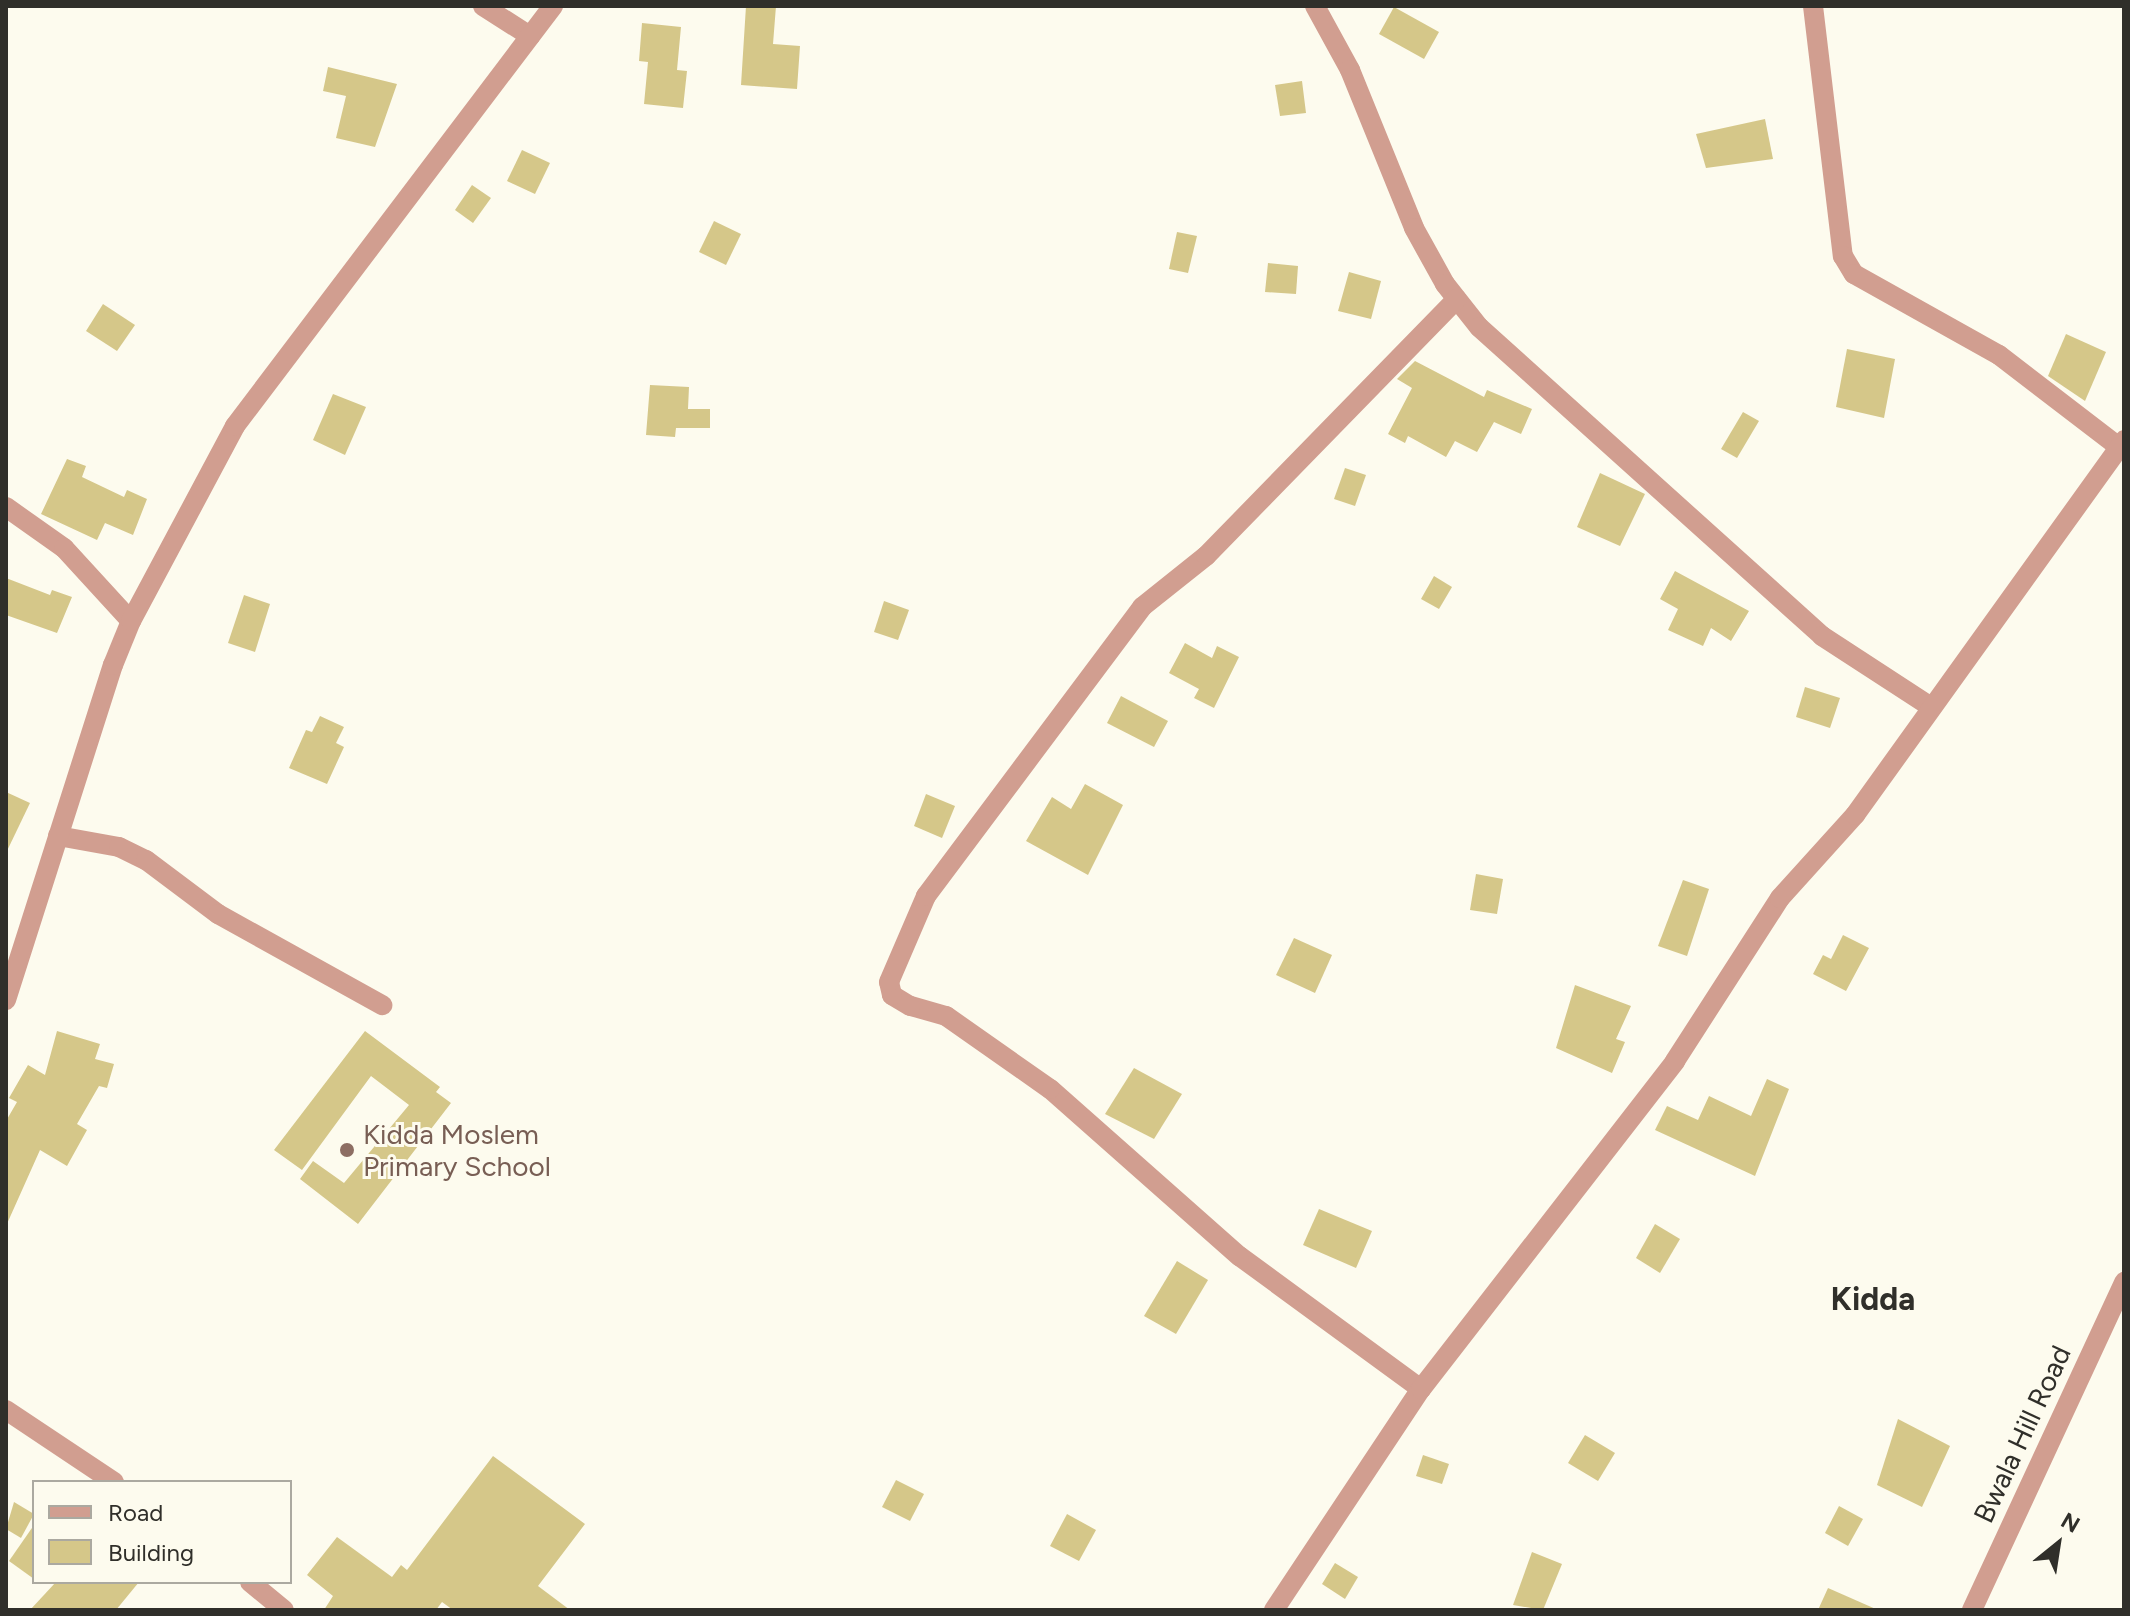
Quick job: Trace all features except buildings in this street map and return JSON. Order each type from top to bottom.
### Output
[{"type":"street","points":[[483,6],[530,36]]},
{"type":"street","points":[[6,1000],[131,621],[235,426],[553,6]]},
{"type":"street","points":[[1315,6],[1350,70],[1414,228],[1457,299],[1479,327],[1822,636],[1931,707]]},
{"type":"street","points":[[1274,1610],[1421,1389],[1675,1061],[1780,898],[1855,815],[2121,444],[1999,355],[1854,274],[1843,256],[1813,6]]},
{"type":"street","points":[[1421,1389],[1239,1256],[1050,1089],[946,1016],[892,995],[889,982],[926,896],[1142,607],[1206,556],[1457,299]]},
{"type":"street","points":[[6,507],[64,548],[131,621]]},
{"type":"street","points":[[58,836],[119,847],[146,860],[218,914],[382,1005]]},
{"type":"street","name":"Bwala Hill Road","points":[[1972,1610],[2124,1282]]},
{"type":"street","points":[[6,1410],[111,1480]]},
{"type":"street","points":[[252,1584],[284,1610]]},
{"type":"place","name":"Kidda Moslem Primary School","points":[[347,1150]]},
{"type":"district","name":"Kidda","points":[[1873,1299]]}]
